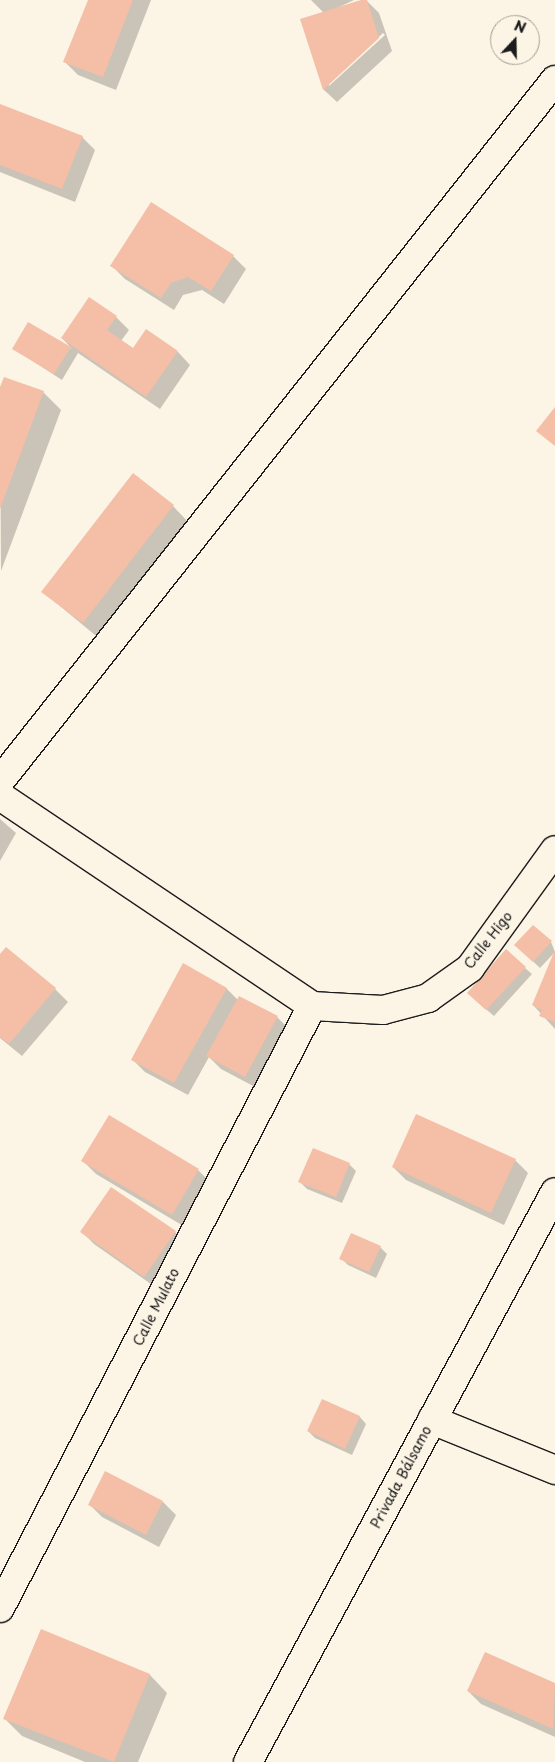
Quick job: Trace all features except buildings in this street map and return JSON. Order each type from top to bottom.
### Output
[{"type":"street","points":[[0,781],[555,80]]},
{"type":"street","points":[[0,796],[312,1006]]},
{"type":"street","name":"Calle Higo","points":[[312,1006],[383,1010],[428,998],[470,968],[555,850]]},
{"type":"street","name":"Calle Mulato","points":[[0,1608],[312,1006]]},
{"type":"street","name":"Privada Bálsamo","points":[[248,1762],[555,1192]]},
{"type":"street","points":[[432,1420],[555,1470]]}]
